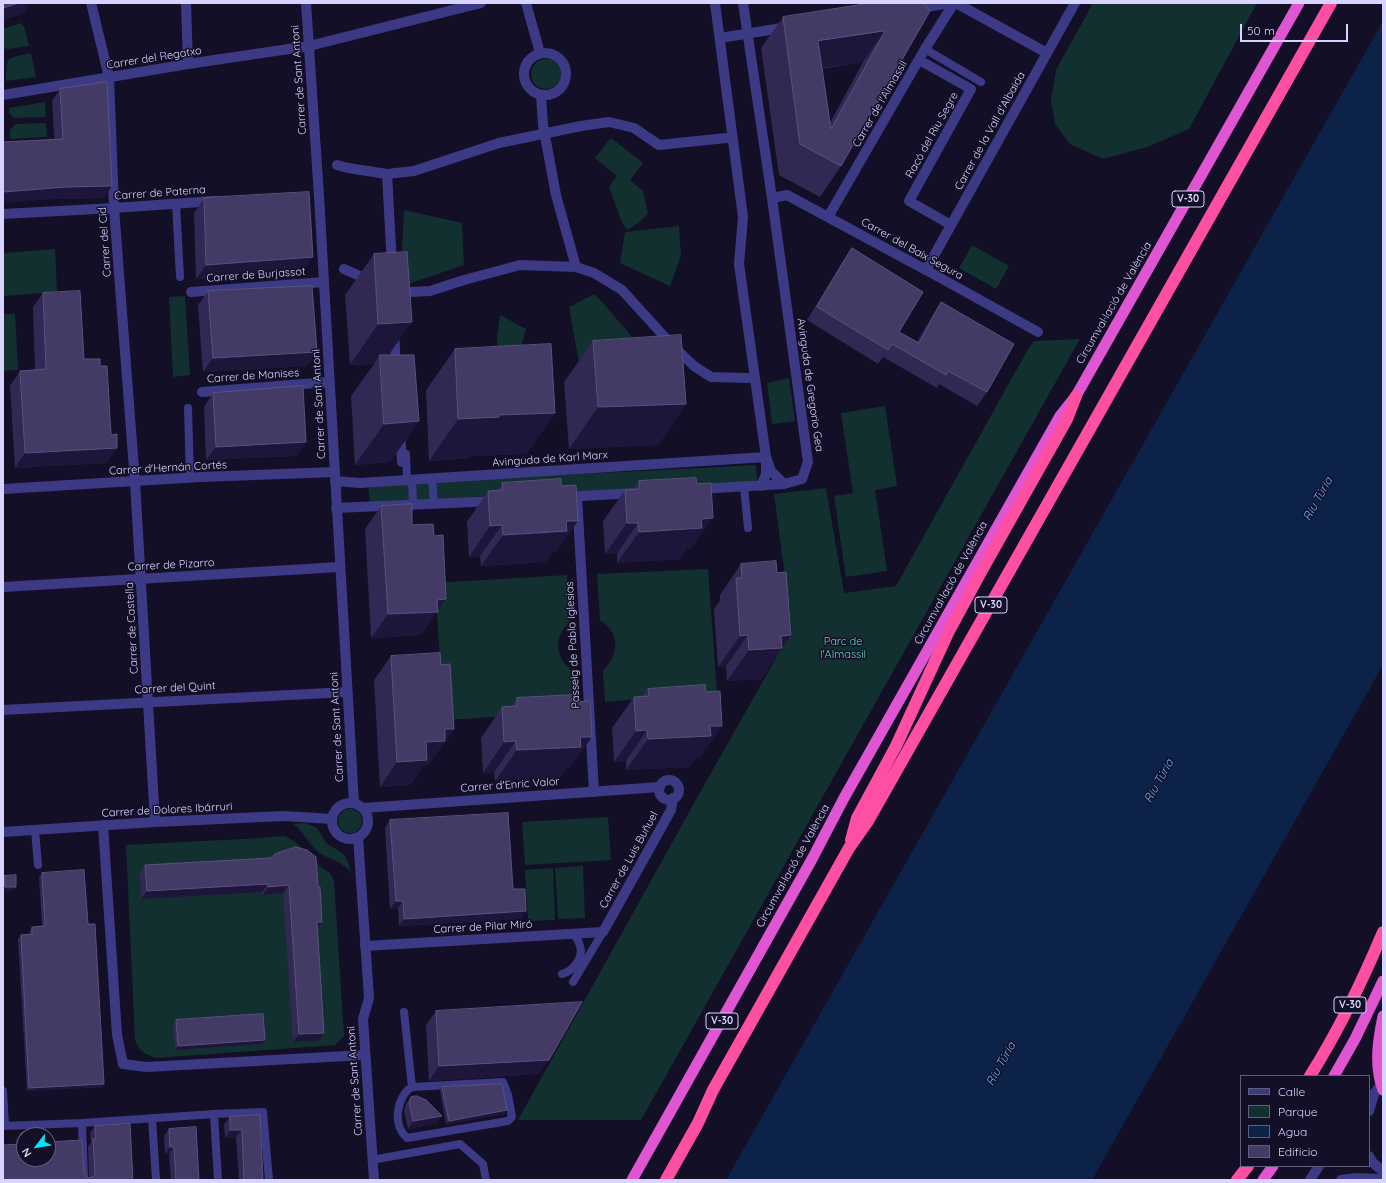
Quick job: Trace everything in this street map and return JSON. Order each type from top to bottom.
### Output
[{"type":"highway","name":"Circumval·lació de València","points":[[632,1180],[807,868],[844,798],[1060,416],[1076,396],[1299,3]]},
{"type":"highway","name":"V-30","points":[[666,1180],[698,1123],[713,1090],[849,848],[868,821],[1331,3]]},
{"type":"highway","points":[[849,848],[857,818],[896,746],[948,634],[1067,419],[1076,396]]},
{"type":"highway","name":"V-30","points":[[1311,1075],[1327,1049],[1360,986],[1383,932]]},
{"type":"highway","name":"V-30","points":[[1335,1075],[1355,1039],[1383,981]]},
{"type":"highway","points":[[1376,1094],[1378,1039],[1383,1016]]},
{"type":"highway","points":[[1237,1180],[1247,1167]]},
{"type":"highway","points":[[1263,1180],[1272,1167]]},
{"type":"street","name":"Carrer del Cid","points":[[90,3],[109,77],[114,208],[135,482]]},
{"type":"street","points":[[186,3],[188,64]]},
{"type":"street","name":"Carrer de Sant Antoni","points":[[306,3],[316,196],[324,282],[347,692],[358,805]]},
{"type":"street","name":"Carrer del Regatxo","points":[[3,95],[188,64],[309,46],[481,3]]},
{"type":"street","points":[[526,3],[540,53]]},
{"type":"street","points":[[715,3],[743,217],[739,264],[766,457],[766,474],[760,486]]},
{"type":"street","name":"Avinguda de Gregorio Gea","points":[[743,3],[772,198],[808,462],[802,478],[784,484]]},
{"type":"street","points":[[900,10],[951,3]]},
{"type":"street","points":[[955,3],[1048,53]]},
{"type":"street","name":"Carrer de l'Almassil","points":[[828,217],[926,49],[955,3]]},
{"type":"street","name":"Carrer de la Vall d'Albaida","points":[[926,270],[1075,3]]},
{"type":"street","points":[[720,38],[801,25]]},
{"type":"street","points":[[540,53],[546,53],[559,58],[563,63],[566,76],[564,83],[555,92],[549,95],[541,95],[535,93],[529,88],[523,75],[524,68],[533,56],[540,53]]},
{"type":"street","name":"Racó del Riu Segre","points":[[920,60],[971,89],[909,201],[951,226]]},
{"type":"street","points":[[541,95],[544,134],[556,195],[576,266]]},
{"type":"street","points":[[338,165],[387,174],[414,171],[499,143],[581,126],[609,122],[634,128],[659,145],[726,138]]},
{"type":"street","points":[[387,174],[389,284]]},
{"type":"street","name":"Carrer del Baix Segura","points":[[772,198],[787,195],[1038,332]]},
{"type":"street","name":"Carrer de Paterna","points":[[3,214],[224,201]]},
{"type":"street","points":[[344,269],[410,292],[430,291],[520,265],[576,266],[594,273],[622,290],[672,345],[694,366],[711,377],[748,378]]},
{"type":"street","name":"Carrer de Burjassot","points":[[191,292],[324,282]]},
{"type":"street","points":[[394,320],[396,375]]},
{"type":"street","name":"Carrer de Manises","points":[[202,392],[329,382]]},
{"type":"street","points":[[402,426],[402,462]]},
{"type":"street","points":[[766,457],[771,471],[784,484]]},
{"type":"street","name":"Avinguda de Karl Marx","points":[[335,477],[360,483],[766,457]]},
{"type":"street","name":"Carrer d'Hernán Cortés","points":[[3,489],[190,478],[335,477]]},
{"type":"street","name":"Carrer de Castella","points":[[135,482],[155,822]]},
{"type":"street","points":[[691,490],[784,484]]},
{"type":"street","points":[[553,498],[645,493]]},
{"type":"street","name":"Passeig de Pablo Iglesias","points":[[576,497],[594,792]]},
{"type":"street","points":[[336,508],[505,500]]},
{"type":"street","name":"Carrer de Pizarro","points":[[3,587],[340,567]]},
{"type":"street","name":"Carrer del Quint","points":[[3,710],[347,692]]},
{"type":"street","points":[[667,780],[676,783],[678,791],[676,797],[667,799],[662,796],[659,790],[660,787],[667,780]]},
{"type":"street","name":"Carrer d'Enric Valor","points":[[358,805],[660,787]]},
{"type":"street","name":"Carrer de Luis Buñuel","points":[[603,932],[671,810],[673,798]]},
{"type":"street","points":[[346,803],[358,805],[366,812],[368,824],[363,834],[354,839],[347,839],[334,830],[332,819],[334,814],[341,806],[346,803]]},
{"type":"street","name":"Carrer de Dolores Ibárruri","points":[[3,832],[155,822],[284,816],[332,819]]},
{"type":"street","points":[[103,825],[117,1035],[123,1064],[146,1067],[366,1055]]},
{"type":"street","name":"Carrer de Sant Antoni","points":[[358,837],[369,998],[364,1019],[374,1180]]},
{"type":"street","name":"Carrer de Pilar Miró","points":[[365,946],[603,932]]},
{"type":"street","points":[[1370,1109],[1383,1082]]},
{"type":"street","points":[[1370,1158],[1373,1163],[1383,1171]]},
{"type":"street","points":[[1310,1180],[1318,1167]]},
{"type":"street","points":[[1340,1180],[1356,1178],[1383,1179]]},
{"type":"lane","points":[[926,49],[981,82]]},
{"type":"lane","points":[[176,204],[180,278]]},
{"type":"lane","points":[[188,408],[190,478]]},
{"type":"lane","points":[[402,426],[413,505]]},
{"type":"lane","points":[[432,478],[434,504]]},
{"type":"lane","points":[[744,487],[748,528]]},
{"type":"lane","points":[[36,830],[38,865]]},
{"type":"lane","points":[[573,982],[603,932]]},
{"type":"lane","points":[[562,974],[569,972],[573,968],[580,954],[580,946],[574,934]]},
{"type":"lane","points":[[404,1012],[412,1087]]},
{"type":"lane","points":[[503,1082],[508,1095],[512,1117],[508,1121],[407,1138],[401,1132],[398,1123],[399,1105],[406,1090],[412,1087],[503,1082]]},
{"type":"lane","points":[[3,1091],[4,1126],[82,1123],[263,1112],[269,1180]]},
{"type":"lane","points":[[214,1114],[218,1180]]},
{"type":"lane","points":[[152,1118],[156,1180]]},
{"type":"lane","points":[[82,1123],[80,1140],[84,1180]]},
{"type":"lane","points":[[372,1160],[460,1144],[483,1164],[486,1180]]},
{"type":"green space","points":[[1093,3],[1257,3],[1189,129],[1147,147],[1103,159],[1070,144],[1055,124],[1051,100],[1056,70]]},
{"type":"green space","points":[[20,23],[24,26],[29,46],[7,49],[3,47],[3,29]]},
{"type":"green space","points":[[31,53],[36,77],[6,81],[7,62],[16,56]]},
{"type":"green space","points":[[546,59],[552,60],[560,68],[560,80],[552,88],[546,89],[540,88],[532,80],[531,74],[532,68],[540,60]]},
{"type":"green space","points":[[45,102],[46,117],[14,118],[9,113],[9,108]]},
{"type":"green space","points":[[46,123],[47,137],[10,139],[10,130],[15,124]]},
{"type":"green space","points":[[611,138],[643,163],[630,180],[643,191],[648,214],[627,230],[622,222],[609,187],[617,176],[595,158]]},
{"type":"green space","points":[[404,210],[462,223],[464,265],[408,284],[402,247]]},
{"type":"green space","points":[[679,226],[681,256],[670,286],[620,263],[625,232]]},
{"type":"green space","points":[[972,245],[1009,266],[996,289],[959,268]]},
{"type":"green space","points":[[55,249],[57,292],[3,296],[3,253]]},
{"type":"green space","points":[[595,294],[634,339],[579,363],[569,307]]},
{"type":"green space","points":[[185,296],[190,375],[173,377],[169,297]]},
{"type":"green space","points":[[3,314],[15,314],[18,370],[3,371]]},
{"type":"green space","points":[[500,315],[526,329],[517,361],[498,353],[497,337]]},
{"type":"green space","name":"Parc de l'Almassil","points":[[1080,339],[641,1120],[518,1120],[792,630],[774,494],[826,488],[844,593],[896,586],[1028,349],[1034,341]]},
{"type":"green space","points":[[789,378],[795,421],[772,424],[767,383]]},
{"type":"green space","points":[[885,406],[897,486],[875,490],[887,571],[846,577],[834,496],[853,493],[841,413]]},
{"type":"green space","points":[[756,465],[757,482],[370,502],[368,485]]},
{"type":"green space","points":[[708,569],[717,692],[605,702],[603,671],[612,658],[615,651],[615,644],[612,631],[600,620],[597,574]]},
{"type":"green space","points":[[567,575],[569,623],[560,635],[558,648],[563,660],[573,671],[575,712],[444,720],[435,583]]},
{"type":"green space","points":[[350,809],[359,812],[362,821],[359,830],[350,833],[341,830],[338,821],[341,812]]},
{"type":"green space","points":[[608,817],[611,860],[525,865],[522,822]]},
{"type":"green space","points":[[306,823],[317,828],[326,843],[344,854],[351,873],[341,864],[319,853],[300,830],[293,824]]},
{"type":"green space","points":[[285,836],[294,841],[321,867],[330,873],[334,881],[344,1036],[335,1045],[156,1058],[146,1053],[138,1047],[135,1040],[126,845]]},
{"type":"green space","points":[[583,866],[585,918],[558,919],[555,868]]},
{"type":"green space","points":[[553,868],[555,920],[528,921],[525,870]]},
{"type":"water","name":"Riu Túria","points":[[1383,21],[1383,665],[1092,1180],[726,1180]]},
{"type":"building","points":[[3,3],[19,3],[3,8]]},
{"type":"building","points":[[871,3],[924,3],[930,11],[841,166],[800,144],[783,17]],"holes":[[[885,31],[831,129],[818,41]]]},
{"type":"building","points":[[107,82],[112,186],[66,187],[3,192],[3,142],[63,139],[60,89]]},
{"type":"building","points":[[309,192],[313,257],[206,265],[204,198]]},
{"type":"building","points":[[852,248],[923,292],[899,332],[919,343],[941,302],[1014,344],[987,392],[948,371],[946,375],[892,344],[888,350],[817,307]]},
{"type":"building","points":[[407,252],[412,322],[378,324],[374,254]]},
{"type":"building","points":[[312,286],[317,352],[213,358],[208,291]]},
{"type":"building","points":[[80,291],[84,359],[100,359],[100,366],[107,366],[111,435],[117,434],[117,448],[25,453],[20,371],[46,369],[43,293]]},
{"type":"building","points":[[681,335],[686,404],[598,407],[593,341]]},
{"type":"building","points":[[551,344],[555,413],[499,415],[499,417],[458,419],[455,349]]},
{"type":"building","points":[[380,355],[414,355],[419,421],[384,424]]},
{"type":"building","points":[[303,386],[306,442],[216,447],[213,393]]},
{"type":"building","points":[[696,478],[697,484],[711,483],[713,518],[701,519],[702,528],[639,532],[638,523],[627,523],[625,490],[639,489],[639,481]]},
{"type":"building","points":[[561,479],[561,486],[576,485],[578,521],[566,521],[567,531],[503,535],[502,525],[490,526],[488,491],[503,490],[502,483]]},
{"type":"building","points":[[412,504],[412,525],[433,524],[434,536],[443,535],[446,599],[437,600],[438,612],[388,614],[381,506]]},
{"type":"building","points":[[776,561],[777,573],[786,572],[791,635],[781,636],[782,648],[749,650],[748,635],[740,636],[736,578],[742,578],[741,564]]},
{"type":"building","points":[[440,653],[441,665],[450,664],[454,729],[445,729],[445,741],[426,742],[427,760],[397,762],[391,656]]},
{"type":"building","points":[[705,685],[706,692],[720,691],[722,726],[710,726],[711,736],[648,739],[647,730],[636,731],[634,697],[649,696],[648,689]]},
{"type":"building","points":[[575,695],[576,702],[590,701],[592,737],[580,737],[581,747],[517,750],[516,741],[504,742],[502,707],[517,706],[517,698]]},
{"type":"building","points":[[508,813],[513,889],[525,889],[526,911],[404,919],[403,901],[396,901],[390,820]]},
{"type":"building","points":[[296,847],[307,850],[316,857],[318,887],[320,887],[322,922],[317,922],[324,1033],[299,1034],[289,885],[268,887],[268,884],[147,891],[145,865],[271,858],[275,854]]},
{"type":"building","points":[[84,870],[88,924],[95,924],[104,1084],[29,1088],[21,935],[32,934],[32,927],[45,926],[42,873]]},
{"type":"building","points":[[16,875],[16,887],[5,887],[4,876]]},
{"type":"building","points":[[582,1002],[549,1060],[439,1066],[436,1011]]},
{"type":"building","points":[[263,1014],[265,1040],[178,1046],[176,1020]]},
{"type":"building","points":[[502,1084],[507,1110],[449,1121],[442,1087]]},
{"type":"building","points":[[417,1096],[426,1100],[442,1116],[413,1121],[409,1102],[411,1097]]},
{"type":"building","points":[[260,1115],[263,1180],[244,1180],[242,1130],[230,1130],[230,1117]]},
{"type":"building","points":[[130,1124],[133,1180],[3,1180],[3,1145],[16,1144],[16,1167],[56,1167],[56,1142],[82,1140],[84,1173],[86,1177],[90,1178],[94,1176],[93,1139],[96,1139],[95,1126]]},
{"type":"building","points":[[196,1127],[199,1180],[176,1180],[174,1147],[170,1147],[169,1129]]}]
